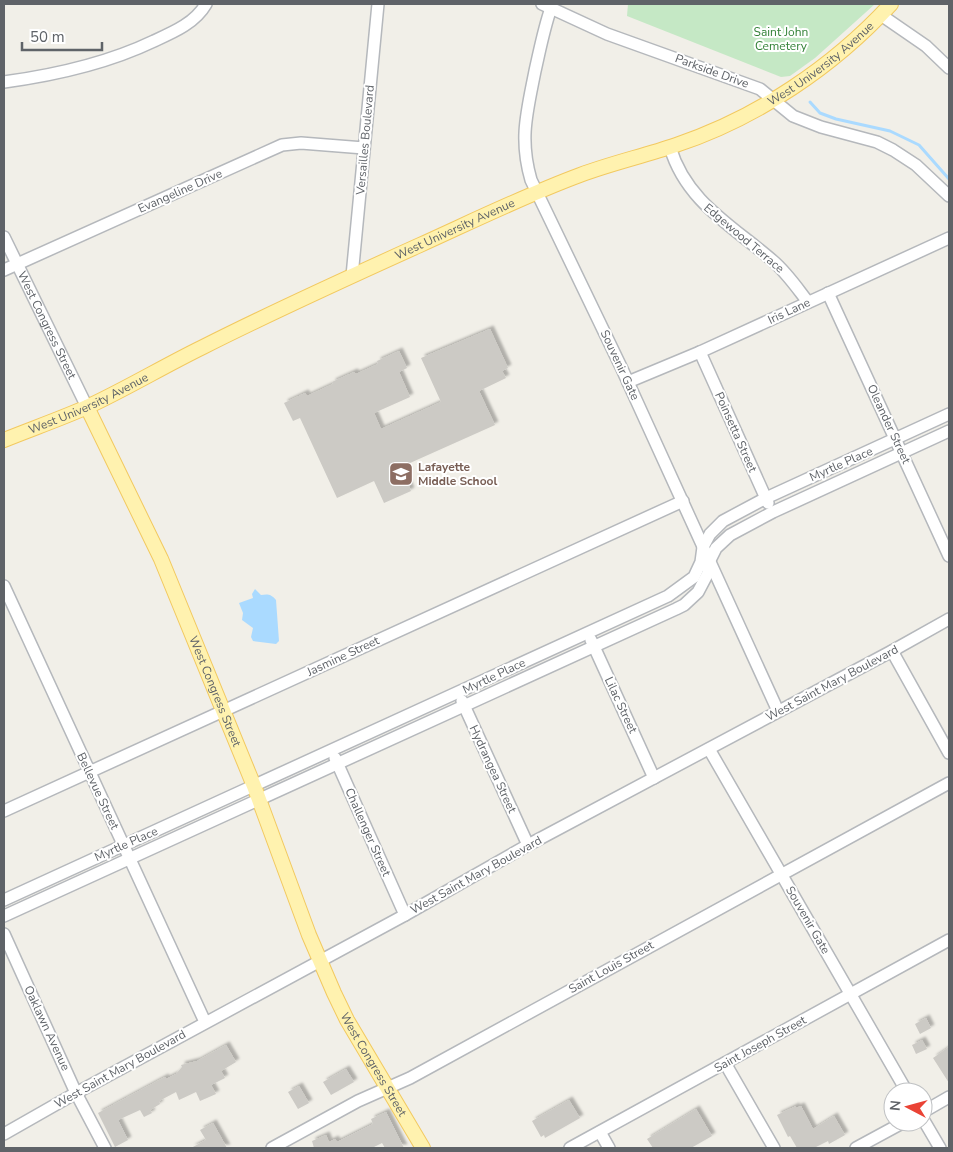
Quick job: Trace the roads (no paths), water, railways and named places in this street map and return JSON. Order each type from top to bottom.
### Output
[{"type":"main road","name":"West University Avenue","points":[[4,440],[87,406],[352,276],[538,192],[614,162],[670,147],[711,131],[772,99],[834,58],[891,4]]},
{"type":"main road","name":"West Congress Street","points":[[87,406],[161,559],[256,793],[320,961],[347,1020],[423,1148]]},
{"type":"street","points":[[4,82],[44,76],[95,64],[132,52],[185,25],[206,4]]},
{"type":"street","name":"Versailles Boulevard","points":[[352,276],[378,4]]},
{"type":"street","name":"Parkside Drive","points":[[546,6],[607,34],[760,89],[794,116],[820,127],[877,142],[916,165],[949,196]]},
{"type":"street","name":"Souvenir Gate","points":[[546,6],[545,24],[524,132],[524,148],[528,170],[683,501],[778,711]]},
{"type":"street","points":[[881,15],[926,46],[949,68]]},
{"type":"street","name":"Evangeline Drive","points":[[4,270],[282,145],[302,143],[364,148]]},
{"type":"street","name":"Edgewood Terrace","points":[[670,147],[677,166],[698,198],[718,217],[779,266],[808,302]]},
{"type":"street","name":"West Congress Street","points":[[4,237],[87,406]]},
{"type":"street","name":"Iris Lane","points":[[628,382],[700,352],[949,238]]},
{"type":"street","name":"Oleander Street","points":[[828,293],[949,556]]},
{"type":"street","name":"Poinsetta Street","points":[[700,352],[773,512]]},
{"type":"street","name":"Myrtle Place","points":[[4,916],[129,858],[256,793],[331,750],[676,591],[694,577],[698,570],[703,547],[710,534],[722,521],[766,498],[949,414]]},
{"type":"street","name":"Myrtle Place","points":[[4,900],[123,845],[256,793],[338,764],[684,605],[698,592],[704,582],[709,562],[716,548],[730,535],[773,512],[949,431]]},
{"type":"street","name":"Jasmine Street","points":[[4,811],[683,501]]},
{"type":"street","name":"Bellevue Street","points":[[4,586],[205,1022]]},
{"type":"street","name":"West Saint Mary Boulevard","points":[[4,1134],[205,1022],[405,915],[528,845],[949,619]]},
{"type":"street","name":"Lilac Street","points":[[587,632],[654,778]]},
{"type":"street","points":[[892,651],[949,753]]},
{"type":"street","name":"Hydrangea Street","points":[[458,692],[528,845]]},
{"type":"street","name":"Souvenir Gate","points":[[709,749],[901,1082]]},
{"type":"street","name":"Challenger Street","points":[[331,750],[405,915]]},
{"type":"street","name":"Saint Louis Street","points":[[272,1148],[358,1101],[427,1068],[949,783]]},
{"type":"street","name":"Oaklawn Avenue","points":[[4,934],[76,1093],[105,1148]]},
{"type":"street","name":"Saint Joseph Street","points":[[570,1148],[949,940]]},
{"type":"street","points":[[726,1063],[774,1148]]},
{"type":"street","points":[[933,1106],[949,1097]]},
{"type":"street","points":[[600,1132],[609,1148]]},
{"type":"street","points":[[856,1148],[886,1132]]},
{"type":"street","points":[[931,1132],[940,1148]]},
{"type":"water","points":[[255,589],[261,595],[269,595],[276,600],[279,641],[276,644],[253,641],[251,637],[253,628],[242,620],[243,613],[239,603],[253,598],[252,594]]},
{"type":"waterway","points":[[810,102],[820,113],[836,119],[890,131],[919,145],[949,179]]},
{"type":"place","name":"Lafayette Middle School","points":[[401,474]]},
{"type":"park label","name":"Saint John Cemetery","points":[[781,39]]}]
